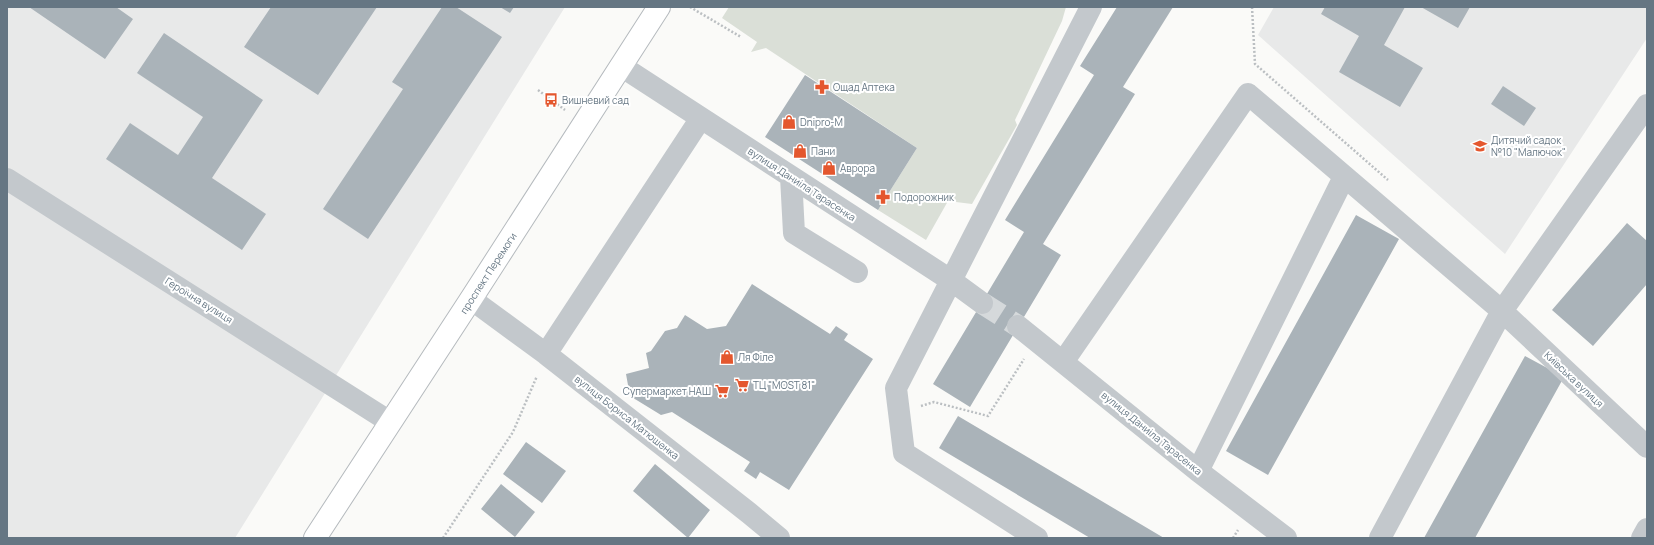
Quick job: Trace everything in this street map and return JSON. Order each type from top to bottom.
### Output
[{"type":"main road","name":"проспект Перемоги","points":[[315,538],[472,299],[621,66],[652,10]]},
{"type":"street","points":[[1037,538],[904,453],[896,388],[1091,7]]},
{"type":"street","name":"вулиця Даниіла Тарасенка","points":[[621,66],[952,281],[982,303]]},
{"type":"street","name":"Київська вулиця","points":[[1063,362],[1248,94],[1502,311],[1647,447]]},
{"type":"street","points":[[1380,538],[1502,311],[1647,105]]},
{"type":"street","points":[[546,354],[701,118]]},
{"type":"street","points":[[791,177],[794,233],[857,272]]},
{"type":"street","points":[[1198,471],[1344,177]]},
{"type":"street","name":"Героїчна вулиця","points":[[7,179],[390,422]]},
{"type":"street","name":"вулиця Бориса Матюшенка","points":[[472,299],[546,354],[779,538]]},
{"type":"street","name":"вулиця Даниіла Тарасенка","points":[[1018,326],[1198,471],[1286,538]]},
{"type":"street","points":[[1642,538],[1647,529]]},
{"type":"path","points":[[690,7],[741,37]]},
{"type":"path","points":[[1252,7],[1255,64],[1391,183]]},
{"type":"path","points":[[538,90],[583,124]]},
{"type":"path","points":[[899,412],[934,402],[988,416],[1036,340]]},
{"type":"path","points":[[443,538],[513,432],[546,354]]},
{"type":"shaded area","points":[[7,7],[565,7],[235,538],[7,538]]},
{"type":"shaded area","points":[[729,7],[1066,7],[1062,21],[1015,120],[1017,125],[972,204],[948,201],[926,240],[878,210],[917,148],[766,48],[751,52],[757,42],[722,18]]},
{"type":"shaded area","name":"Дитячий садок №10 \"Малючок\"","points":[[1274,7],[1647,7],[1647,38],[1505,254],[1258,35]]},
{"type":"building","points":[[29,7],[116,7],[133,19],[105,59]]},
{"type":"building","points":[[271,7],[377,7],[318,95],[244,47]]},
{"type":"building","points":[[442,7],[456,7],[502,37],[368,239],[323,209],[403,89],[392,82]]},
{"type":"building","points":[[500,7],[514,7],[510,13]]},
{"type":"building","points":[[1117,7],[1173,7],[1123,87],[1135,94],[1043,244],[1061,255],[970,407],[933,384],[1024,232],[1005,220],[1094,75],[1080,66]]},
{"type":"building","points":[[1325,7],[1405,7],[1384,45],[1423,68],[1400,107],[1339,72],[1359,36],[1321,14]]},
{"type":"building","points":[[1421,7],[1470,7],[1458,28]]},
{"type":"building","points":[[164,33],[263,100],[212,178],[266,214],[242,250],[106,159],[130,123],[178,155],[203,117],[137,73]]},
{"type":"building","points":[[805,75],[917,148],[878,210],[765,137]]},
{"type":"building","points":[[1503,86],[1536,108],[1524,126],[1491,104]]},
{"type":"building","points":[[1356,215],[1399,239],[1268,475],[1226,451]]},
{"type":"building","points":[[1627,223],[1647,241],[1647,284],[1593,346],[1552,310]]},
{"type":"building","name":"ТЦ \"MOST 81\"","points":[[752,284],[830,334],[836,326],[848,334],[844,340],[873,359],[789,490],[760,472],[756,479],[744,471],[750,462],[672,412],[661,415],[630,396],[626,374],[649,368],[646,353],[651,351],[665,331],[677,328],[685,315],[707,329],[726,326]]},
{"type":"building","points":[[1525,356],[1564,377],[1475,538],[1424,538]]},
{"type":"building","points":[[958,416],[1164,538],[1090,538],[939,448]]},
{"type":"building","points":[[526,442],[566,471],[542,503],[503,474]]},
{"type":"building","points":[[655,464],[710,510],[688,538],[633,491]]},
{"type":"building","points":[[501,484],[535,512],[515,537],[481,509]]},
{"type":"tunnel","points":[[982,303],[1018,326]]},
{"type":"place","name":"Ощад Аптека","points":[[822,87]]},
{"type":"place","name":"Вишневий сад","points":[[551,100]]},
{"type":"place","name":"Dnipro-M","points":[[789,122]]},
{"type":"place","name":"Дитячий садок №10 \"Малючок\"","points":[[1480,146]]},
{"type":"place","name":"Пани","points":[[800,151]]},
{"type":"place","name":"Аврора","points":[[829,168]]},
{"type":"place","name":"Подорожник","points":[[883,197]]},
{"type":"place","name":"Ля Філе","points":[[727,357]]},
{"type":"place","name":"ТЦ \"MOST 81\"","points":[[742,385]]},
{"type":"place","name":"Супермаркет НАШ","points":[[722,391]]}]
